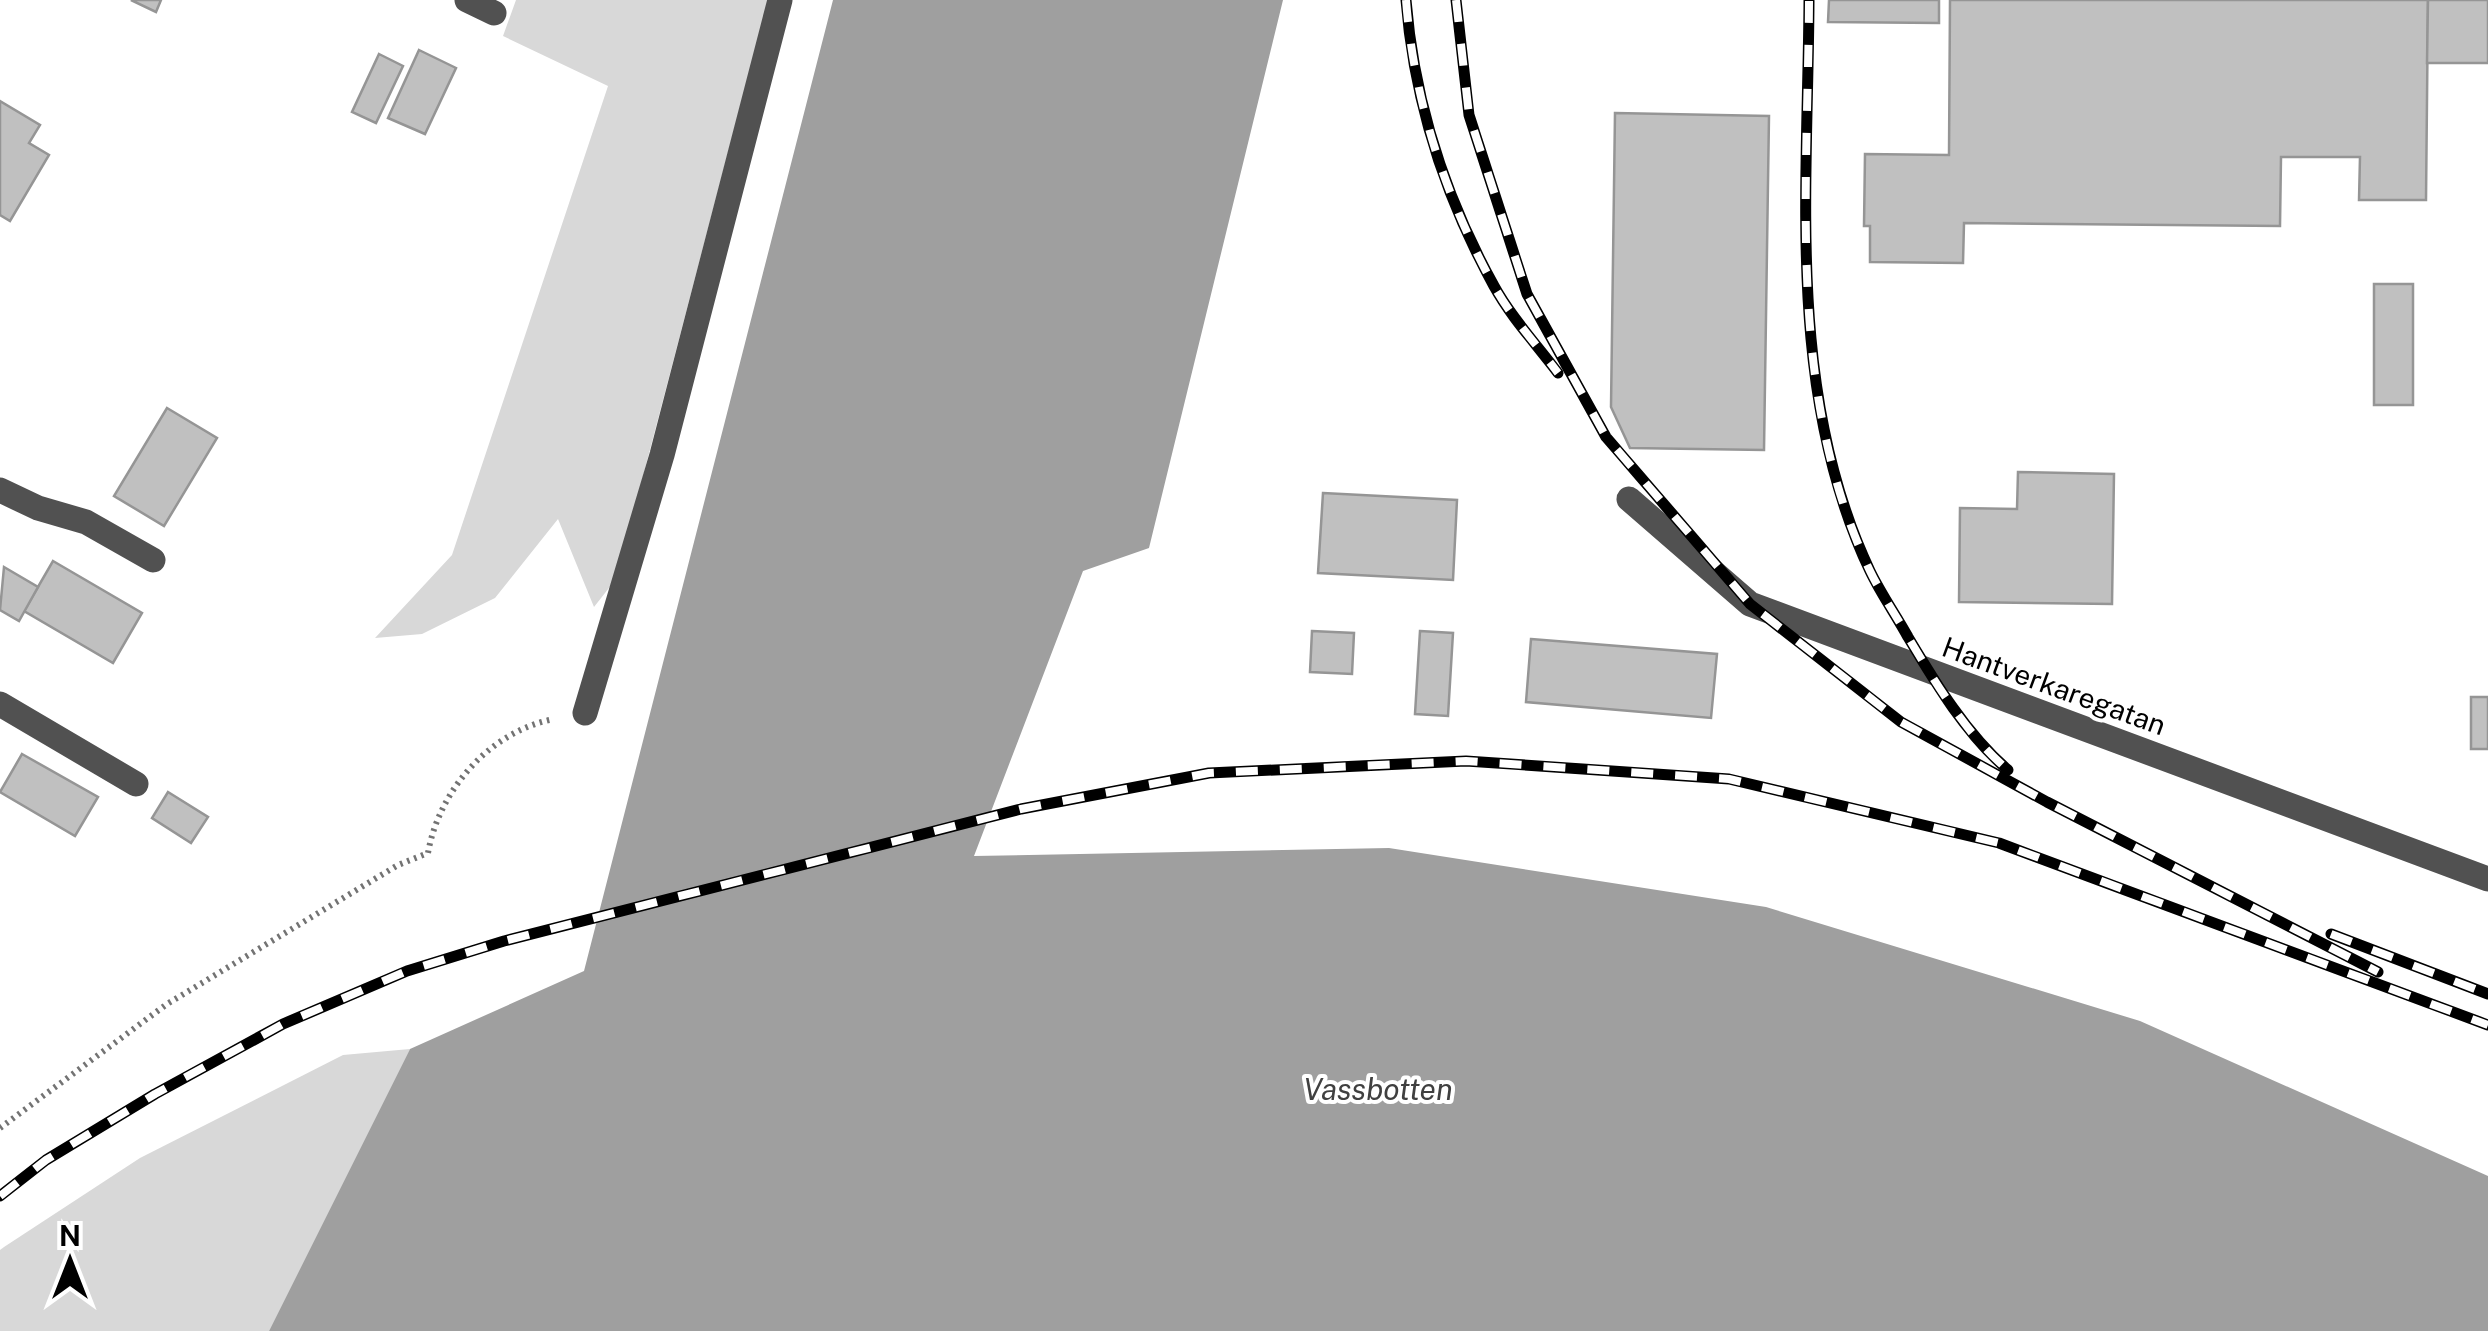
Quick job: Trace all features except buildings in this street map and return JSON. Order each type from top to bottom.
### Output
[{"type":"street","points":[[467,0],[494,13]]},
{"type":"street","points":[[585,713],[662,456],[780,0]]},
{"type":"street","points":[[0,490],[38,508],[86,522],[153,560]]},
{"type":"street","name":"Hantverkaregatan","points":[[1629,498],[1750,604],[2488,880]]},
{"type":"street","points":[[0,704],[136,784]]},
{"type":"path","points":[[0,1128],[166,1004],[382,875],[428,853],[434,824],[447,796],[488,752],[524,724],[585,713]]},
{"type":"shaded area","points":[[516,0],[768,0],[616,579],[594,607],[558,519],[495,598],[422,634],[375,638],[452,555],[608,86],[503,36]]},
{"type":"shaded area","points":[[410,1049],[269,1331],[0,1331],[0,1250],[4,1247],[140,1158],[343,1055]]},
{"type":"water","name":"Vassbotten","points":[[833,0],[1283,0],[1149,548],[1083,571],[974,856],[1389,848],[1766,907],[2140,1021],[2488,1176],[2488,1331],[269,1331],[410,1049],[584,971]]},
{"type":"railway","points":[[1406,0],[1424,111],[1461,218],[1501,297],[1558,373]]},
{"type":"railway","points":[[1456,0],[1469,115],[1527,294],[1606,437],[1750,604],[1901,722],[2047,802],[2378,972]]},
{"type":"railway","points":[[1809,1],[1808,291],[1825,434],[1843,503],[1874,580],[1953,708],[2008,770]]},
{"type":"railway","points":[[0,1196],[46,1160],[155,1094],[283,1024],[407,971],[504,941],[1021,809],[1209,773],[1466,761],[1729,779],[1999,843],[2488,1025]]},
{"type":"railway","points":[[2331,934],[2488,994]]}]
